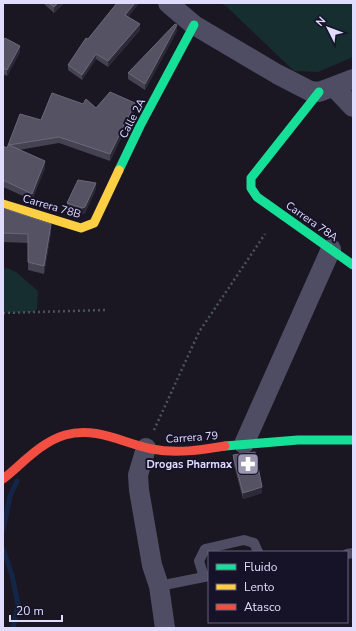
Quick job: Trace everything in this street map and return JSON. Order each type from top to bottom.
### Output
[{"type":"street","points":[[168,3],[194,25],[353,107]]},
{"type":"street","name":"Calle 2A","points":[[94,223],[140,126],[194,25]]},
{"type":"street","points":[[318,89],[353,79]]},
{"type":"street","name":"Carrera 78A","points":[[318,89],[251,178],[252,188],[257,197],[353,265]]},
{"type":"street","name":"Carrera 78B","points":[[3,204],[81,228],[94,223]]},
{"type":"street","points":[[244,444],[331,248]]},
{"type":"street","name":"Carrera 79","points":[[3,479],[46,444],[65,435],[95,432],[149,441],[174,452],[244,444],[313,440],[353,440]]},
{"type":"street","points":[[149,441],[138,475],[139,490],[152,566],[159,586],[165,628]]},
{"type":"lane","points":[[159,586],[207,576],[199,561],[205,549],[244,540],[254,543],[258,551]]},
{"type":"path","points":[[149,441],[198,332],[265,234]]},
{"type":"path","points":[[3,313],[105,310]]},
{"type":"green space","points":[[220,3],[353,3],[353,57],[318,72],[294,71],[226,6]]},
{"type":"green space","points":[[7,268],[16,272],[38,291],[37,309],[34,312],[3,313],[3,269]]},
{"type":"building","points":[[49,3],[58,3],[54,7]]},
{"type":"building","points":[[117,3],[135,3],[125,15],[140,24],[108,61],[96,54],[82,75],[68,65],[86,38],[88,39]]},
{"type":"building","points":[[175,24],[177,25],[145,84],[128,73]]},
{"type":"building","points":[[5,38],[20,46],[7,70],[3,68],[3,42]]},
{"type":"building","points":[[110,92],[135,103],[110,154],[59,137],[9,145],[45,161],[32,194],[3,180],[3,146],[7,148],[20,114],[41,120],[52,93],[83,104],[86,99],[96,108]]},
{"type":"building","points":[[78,180],[96,183],[85,207],[82,208],[67,203]]},
{"type":"building","points":[[3,208],[51,224],[44,266],[28,262],[28,234],[3,233]]},
{"type":"building","points":[[255,452],[262,487],[243,493],[233,455]]},
{"type":"waterway","points":[[3,530],[10,496],[17,481]]},
{"type":"waterway","points":[[3,549],[12,575],[18,605],[13,628]]},
{"type":"traffic: fast","points":[[119,170],[140,126],[194,25]]},
{"type":"traffic: fast","points":[[319,92],[251,178],[251,188],[257,197],[353,265]]},
{"type":"traffic: fast","points":[[225,446],[298,440],[353,440]]},
{"type":"traffic: slow","points":[[3,204],[81,228],[94,223],[119,170]]},
{"type":"traffic: jam","points":[[3,479],[40,448],[56,438],[76,433],[99,434],[152,449],[170,451],[188,451],[225,446]]},
{"type":"place","name":"Drogas Pharmax","points":[[248,464]]}]
